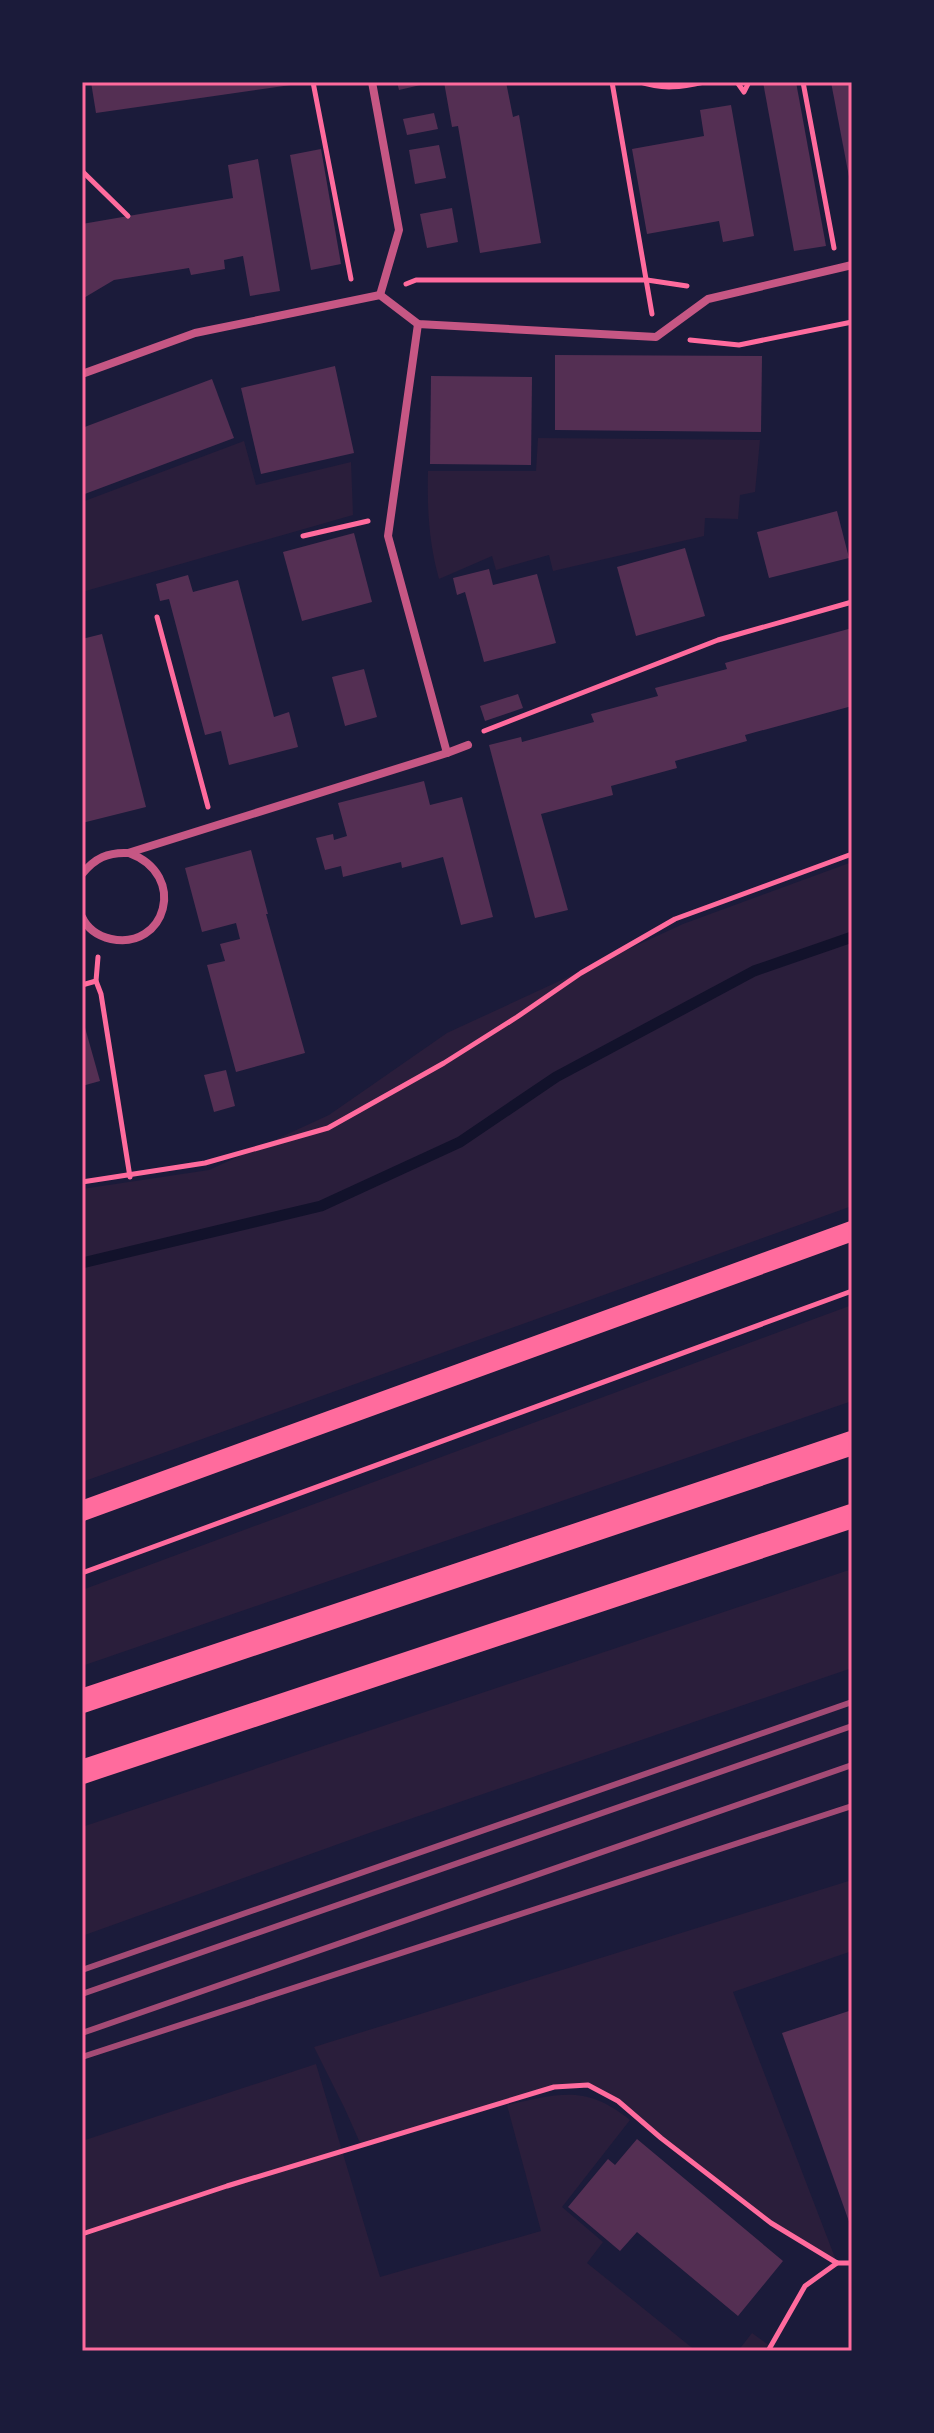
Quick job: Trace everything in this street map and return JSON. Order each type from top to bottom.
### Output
[{"type":"highway","points":[[82,1701],[852,1443]]},
{"type":"highway","points":[[82,1772],[852,1516]]},
{"type":"main road","points":[[82,1511],[852,1231]]},
{"type":"street","points":[[372,82],[399,230],[380,295]]},
{"type":"street","points":[[82,374],[195,333],[380,295],[418,324],[656,337],[708,299],[852,265]]},
{"type":"street","points":[[418,324],[388,536],[447,753]]},
{"type":"street","points":[[128,853],[468,745]]},
{"type":"street","points":[[82,874],[100,857],[115,852],[128,853],[154,867],[165,891],[161,915],[147,932],[134,939],[121,941],[100,936],[86,925],[82,917]]},
{"type":"path","points":[[313,82],[355,300]]},
{"type":"path","points":[[612,82],[656,337],[739,345],[852,322]]},
{"type":"path","points":[[640,82],[679,88],[704,82]]},
{"type":"path","points":[[737,82],[744,92],[749,82]]},
{"type":"path","points":[[803,82],[838,268]]},
{"type":"path","points":[[82,171],[128,216]]},
{"type":"path","points":[[380,295],[416,280],[647,280],[735,292]]},
{"type":"path","points":[[303,536],[391,516]]},
{"type":"path","points":[[468,745],[483,731],[718,640],[852,602]]},
{"type":"path","points":[[157,617],[213,827]]},
{"type":"path","points":[[82,1182],[205,1163],[328,1128],[444,1063],[581,973],[675,919],[852,854]]},
{"type":"path","points":[[100,936],[96,981],[101,994],[130,1177]]},
{"type":"path","points":[[82,985],[96,981]]},
{"type":"path","points":[[82,1573],[852,1291]]},
{"type":"path","points":[[82,2234],[227,2186],[554,2087],[588,2085],[618,2101],[771,2223],[837,2263],[852,2263]]},
{"type":"path","points":[[768,2351],[805,2286],[837,2263]]},
{"type":"shaded area","points":[[538,438],[760,440],[755,492],[740,495],[738,519],[705,518],[704,536],[553,571],[549,555],[496,570],[492,556],[439,579],[429,526],[428,471],[536,471]]},
{"type":"shaded area","points":[[244,441],[256,485],[351,462],[353,515],[82,592],[82,502]]},
{"type":"shaded area","points":[[852,862],[852,1206],[82,1482],[82,1189],[209,1170],[329,1115],[447,1033],[683,924]]},
{"type":"shaded area","points":[[852,1305],[852,1401],[82,1666],[82,1590]]},
{"type":"shaded area","points":[[852,1569],[852,1668],[372,1832],[82,1936],[82,1827]]},
{"type":"shaded area","points":[[852,1880],[852,1951],[733,1992],[837,2263],[771,2223],[618,2101],[588,2085],[554,2087],[361,2145],[314,2047]]},
{"type":"shaded area","points":[[316,2064],[380,2277],[541,2231],[507,2105],[571,2095],[599,2101],[630,2120],[562,2207],[603,2242],[587,2263],[696,2351],[82,2351],[82,2141]]},
{"type":"shaded area","points":[[752,2333],[777,2351],[738,2351]]},
{"type":"building","points":[[91,82],[298,82],[298,84],[96,113]]},
{"type":"building","points":[[397,82],[429,82],[429,83],[399,90]]},
{"type":"building","points":[[444,82],[506,82],[513,117],[519,115],[541,243],[480,253],[458,126],[452,127]]},
{"type":"building","points":[[763,82],[796,82],[826,246],[794,251]]},
{"type":"building","points":[[831,82],[852,82],[852,182],[850,182]]},
{"type":"building","points":[[731,105],[754,236],[723,242],[719,221],[647,234],[632,149],[704,136],[700,110]]},
{"type":"building","points":[[434,113],[438,129],[407,135],[403,119]]},
{"type":"building","points":[[439,145],[446,178],[415,184],[409,150]]},
{"type":"building","points":[[321,149],[341,264],[311,270],[290,155]]},
{"type":"building","points":[[258,159],[280,291],[250,296],[243,256],[224,260],[225,269],[191,275],[189,268],[114,280],[82,299],[82,224],[233,198],[228,165]]},
{"type":"building","points":[[452,208],[458,242],[427,248],[420,214]]},
{"type":"building","points":[[555,355],[762,356],[761,432],[555,430]]},
{"type":"building","points":[[335,366],[354,453],[261,474],[241,388]]},
{"type":"building","points":[[431,376],[532,377],[531,465],[430,464]]},
{"type":"building","points":[[212,379],[234,438],[82,495],[82,428]]},
{"type":"building","points":[[837,511],[849,558],[769,578],[757,532]]},
{"type":"building","points":[[354,533],[372,602],[302,621],[283,552]]},
{"type":"building","points":[[685,548],[705,616],[636,636],[617,567]]},
{"type":"building","points":[[489,569],[493,585],[537,574],[556,643],[484,662],[465,592],[457,595],[453,578]]},
{"type":"building","points":[[188,575],[193,592],[238,580],[274,717],[289,712],[298,747],[229,765],[221,731],[205,735],[169,599],[160,601],[156,584]]},
{"type":"building","points":[[852,628],[852,706],[745,735],[747,741],[675,761],[677,768],[611,786],[613,795],[541,814],[568,910],[535,918],[489,745],[521,737],[522,742],[594,722],[591,714],[658,696],[655,688],[727,669],[725,663]]},
{"type":"building","points":[[102,634],[146,807],[82,823],[82,639]]},
{"type":"building","points":[[364,669],[377,717],[345,726],[332,677]]},
{"type":"building","points":[[518,694],[523,708],[485,721],[480,706]]},
{"type":"building","points":[[424,781],[430,805],[462,797],[493,917],[461,925],[443,857],[402,868],[401,862],[343,877],[341,866],[325,870],[316,838],[333,834],[334,840],[347,836],[338,803]]},
{"type":"building","points":[[251,850],[305,1053],[236,1072],[207,965],[225,961],[220,944],[240,939],[236,923],[202,932],[185,868]]},
{"type":"building","points":[[82,1017],[100,1081],[82,1086]]},
{"type":"building","points":[[226,1070],[235,1106],[214,1112],[204,1075]]},
{"type":"building","points":[[852,2010],[852,2230],[782,2033]]},
{"type":"building","points":[[637,2139],[783,2261],[738,2316],[637,2232],[620,2251],[568,2207],[608,2159],[615,2165]]},
{"type":"waterway","points":[[82,1263],[321,1206],[460,1142],[556,1077],[754,971],[852,937]]},
{"type":"railway","points":[[82,1970],[852,1702]]},
{"type":"railway","points":[[82,1994],[852,1726]]},
{"type":"railway","points":[[82,2033],[852,1765]]},
{"type":"railway","points":[[82,2057],[852,1806]]}]
